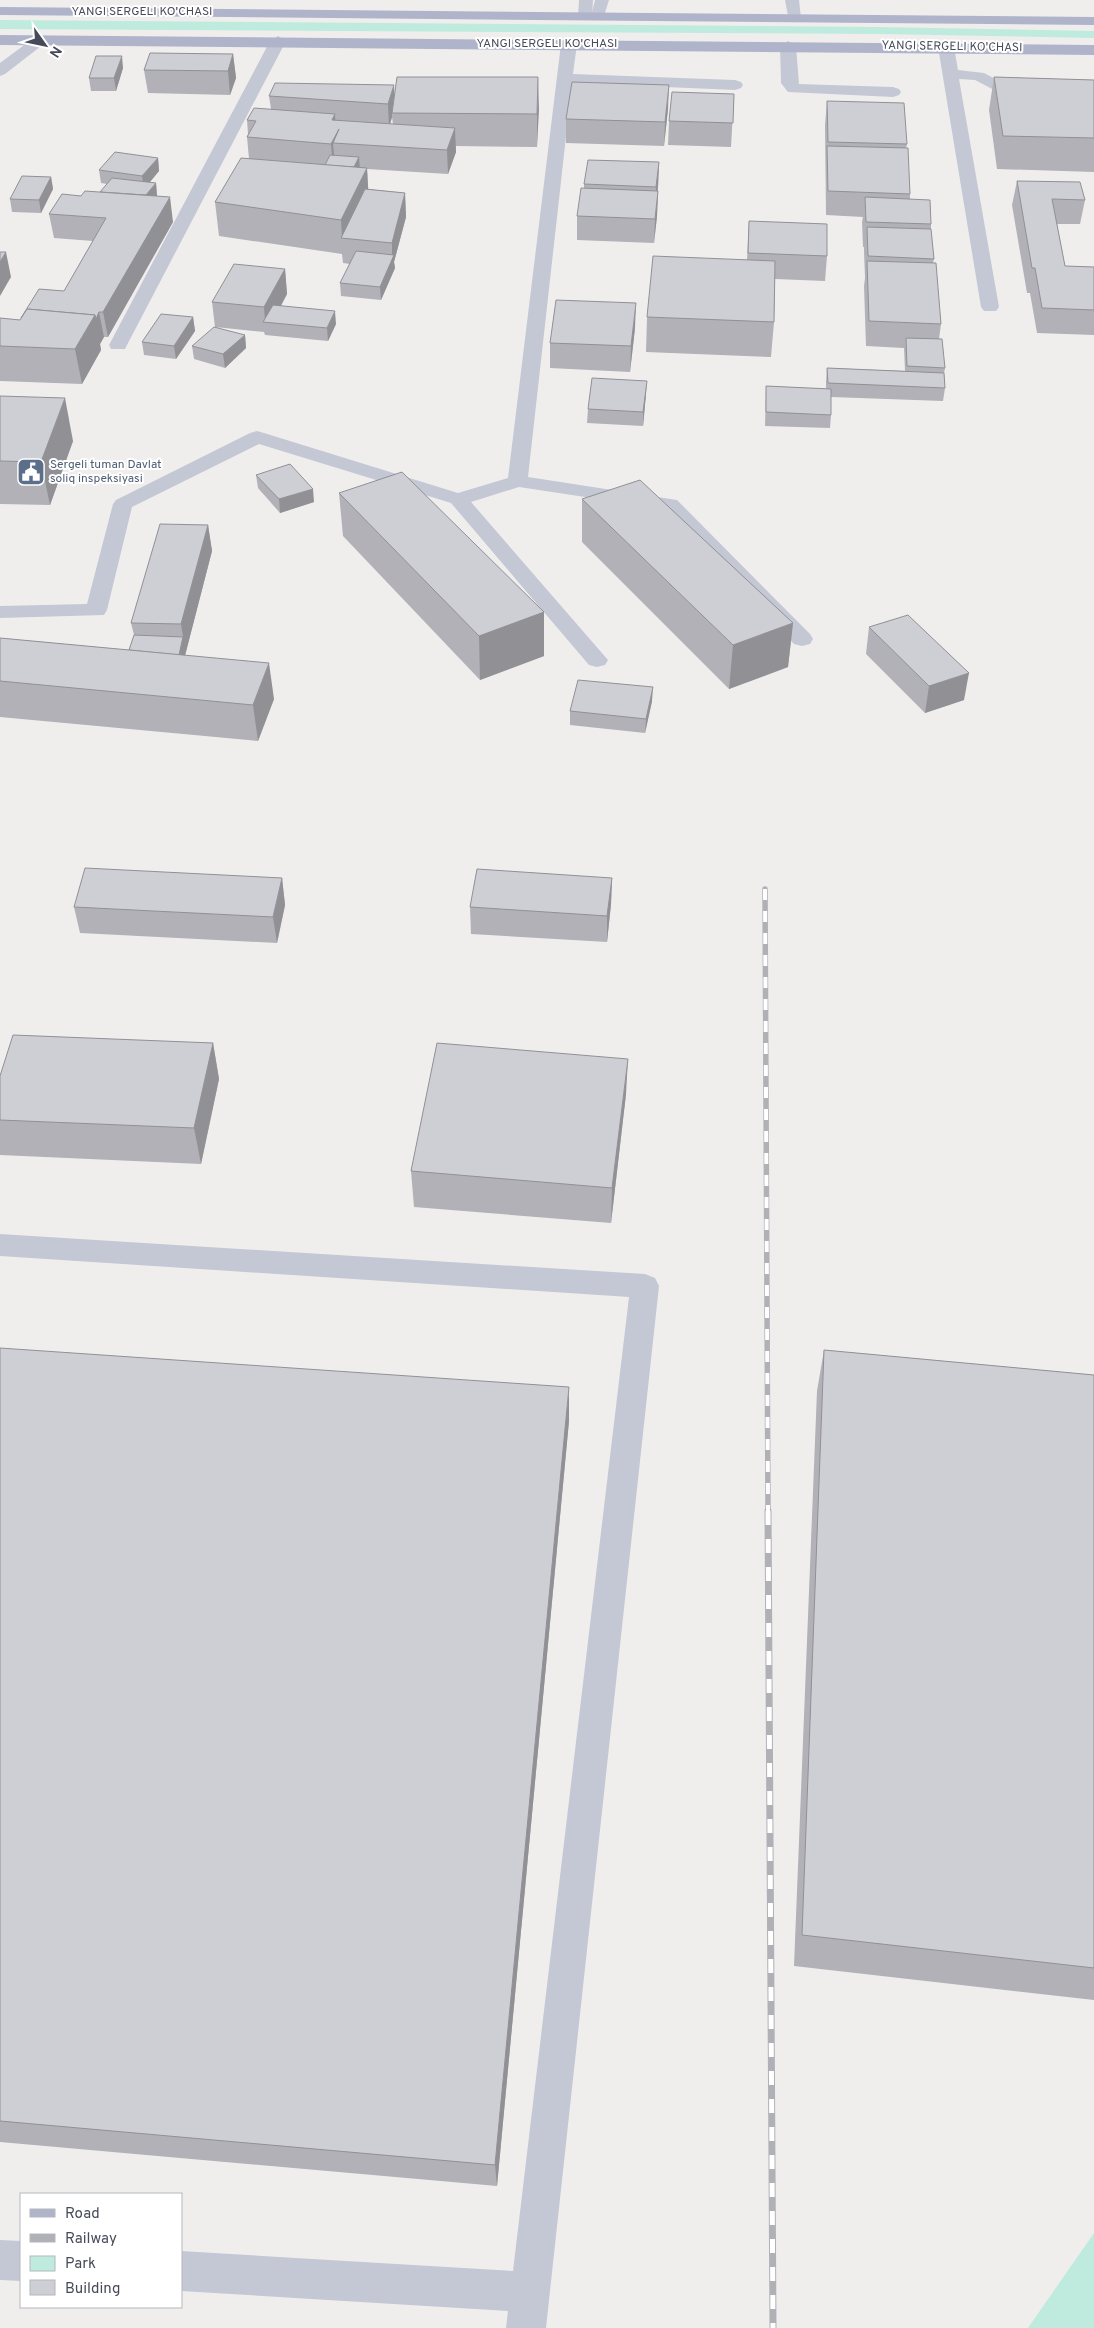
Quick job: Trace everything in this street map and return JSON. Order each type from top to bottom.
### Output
[{"type":"main road","name":"YANGI SERGELI KO'CHASI","points":[[0,11],[1094,21]]},
{"type":"main road","name":"YANGI SERGELI KO'CHASI","points":[[0,40],[946,47],[1094,50]]},
{"type":"street","points":[[586,0],[592,16]]},
{"type":"street","points":[[592,16],[602,0]]},
{"type":"street","points":[[792,0],[794,18]]},
{"type":"street","points":[[0,71],[40,40]]},
{"type":"street","points":[[118,345],[278,41]]},
{"type":"street","points":[[518,481],[569,44]]},
{"type":"street","points":[[788,46],[789,83],[794,89],[893,92]]},
{"type":"street","points":[[946,47],[990,307]]},
{"type":"street","points":[[951,74],[979,76],[1000,88],[1094,91]]},
{"type":"street","points":[[565,78],[736,85]]},
{"type":"street","points":[[0,612],[96,610],[123,504],[257,437],[458,499],[597,660]]},
{"type":"street","points":[[458,499],[518,481],[670,504],[802,639]]},
{"type":"street","points":[[0,1245],[645,1286],[528,2310],[182,2271]]},
{"type":"street","points":[[0,2260],[20,2262]]},
{"type":"green space","points":[[0,20],[878,27],[1094,31],[1094,38],[879,34],[0,29]]},
{"type":"green space","points":[[1094,2233],[1094,2328],[1028,2328]]},
{"type":"building","points":[[150,53],[233,54],[228,71],[144,70]]},
{"type":"building","points":[[96,56],[122,56],[114,78],[89,78]]},
{"type":"building","points":[[397,77],[538,77],[537,114],[392,113]]},
{"type":"building","points":[[994,77],[1094,80],[1094,138],[1003,136]]},
{"type":"building","points":[[572,82],[669,85],[665,122],[566,119]]},
{"type":"building","points":[[275,83],[394,85],[388,104],[269,96]]},
{"type":"building","points":[[672,92],[734,94],[733,123],[669,121]]},
{"type":"building","points":[[827,101],[904,103],[907,144],[828,142]]},
{"type":"building","points":[[254,108],[335,114],[332,120],[455,128],[447,150],[333,143],[339,129],[331,144],[247,137],[256,121],[247,120]]},
{"type":"building","points":[[827,146],[908,148],[910,194],[828,191]]},
{"type":"building","points":[[115,152],[158,158],[142,176],[99,170]]},
{"type":"building","points":[[330,155],[359,157],[354,167],[325,165]]},
{"type":"building","points":[[241,158],[367,168],[341,220],[215,202]]},
{"type":"building","points":[[588,160],[659,162],[656,187],[584,184]]},
{"type":"building","points":[[22,176],[51,177],[39,200],[10,199]]},
{"type":"building","points":[[112,178],[156,183],[146,195],[100,192]]},
{"type":"building","points":[[1017,181],[1080,182],[1085,200],[1052,199],[1065,266],[1094,267],[1094,310],[1042,308],[1035,268],[1032,268]]},
{"type":"building","points":[[581,188],[658,191],[655,219],[577,216]]},
{"type":"building","points":[[365,189],[405,193],[392,243],[341,238]]},
{"type":"building","points":[[85,191],[170,197],[103,312],[99,312],[96,319],[95,315],[27,309],[21,318],[39,289],[64,291],[106,218],[49,214],[62,194],[81,196]]},
{"type":"building","points":[[865,197],[930,200],[931,224],[866,222]]},
{"type":"building","points":[[749,221],[827,224],[827,256],[748,253]]},
{"type":"building","points":[[867,227],[931,229],[934,259],[868,256]]},
{"type":"building","points":[[356,251],[394,255],[380,287],[340,283]]},
{"type":"building","points":[[0,252],[6,252],[0,262]]},
{"type":"building","points":[[653,256],[775,261],[774,322],[647,317]]},
{"type":"building","points":[[867,261],[936,263],[941,324],[869,321]]},
{"type":"building","points":[[234,264],[285,269],[264,307],[212,302]]},
{"type":"building","points":[[556,300],[636,303],[631,346],[550,343]]},
{"type":"building","points":[[273,305],[335,311],[327,328],[263,322]]},
{"type":"building","points":[[27,309],[95,315],[75,349],[0,346],[0,318],[20,320]]},
{"type":"building","points":[[161,314],[193,317],[174,346],[142,342]]},
{"type":"building","points":[[214,327],[245,335],[223,354],[192,346]]},
{"type":"building","points":[[906,338],[942,339],[945,368],[907,366]]},
{"type":"building","points":[[827,368],[944,373],[945,388],[828,383]]},
{"type":"building","points":[[592,378],[647,381],[643,412],[588,409]]},
{"type":"building","points":[[766,386],[831,389],[831,415],[766,412]]},
{"type":"building","points":[[0,396],[65,398],[41,462],[0,461]]},
{"type":"building","points":[[290,464],[313,489],[279,499],[256,475]]},
{"type":"building","points":[[402,472],[544,612],[479,636],[339,493]]},
{"type":"building","points":[[640,480],[793,623],[733,645],[582,499]]},
{"type":"building","points":[[160,524],[208,525],[181,624],[131,623]]},
{"type":"building","points":[[908,615],[969,673],[929,686],[869,627]]},
{"type":"building","points":[[134,635],[183,637],[179,655],[129,650]]},
{"type":"building","points":[[0,638],[269,663],[253,705],[0,681]]},
{"type":"building","points":[[578,680],[653,687],[646,719],[570,711]]},
{"type":"building","points":[[85,868],[282,878],[273,917],[74,907]]},
{"type":"building","points":[[477,869],[612,878],[607,916],[470,907]]},
{"type":"building","points":[[13,1035],[213,1043],[194,1128],[0,1120],[0,1076]]},
{"type":"building","points":[[437,1043],[628,1059],[612,1188],[411,1171]]},
{"type":"building","points":[[0,1348],[569,1387],[495,2165],[0,2121]]},
{"type":"building","points":[[824,1350],[1094,1375],[1094,1968],[802,1935]]},
{"type":"railway","points":[[765,889],[768,1512]]},
{"type":"railway","points":[[768,1511],[773,2328]]},
{"type":"place","name":"Sergeli tuman Davlat soliq inspeksiyasi","points":[[31,472]]}]
